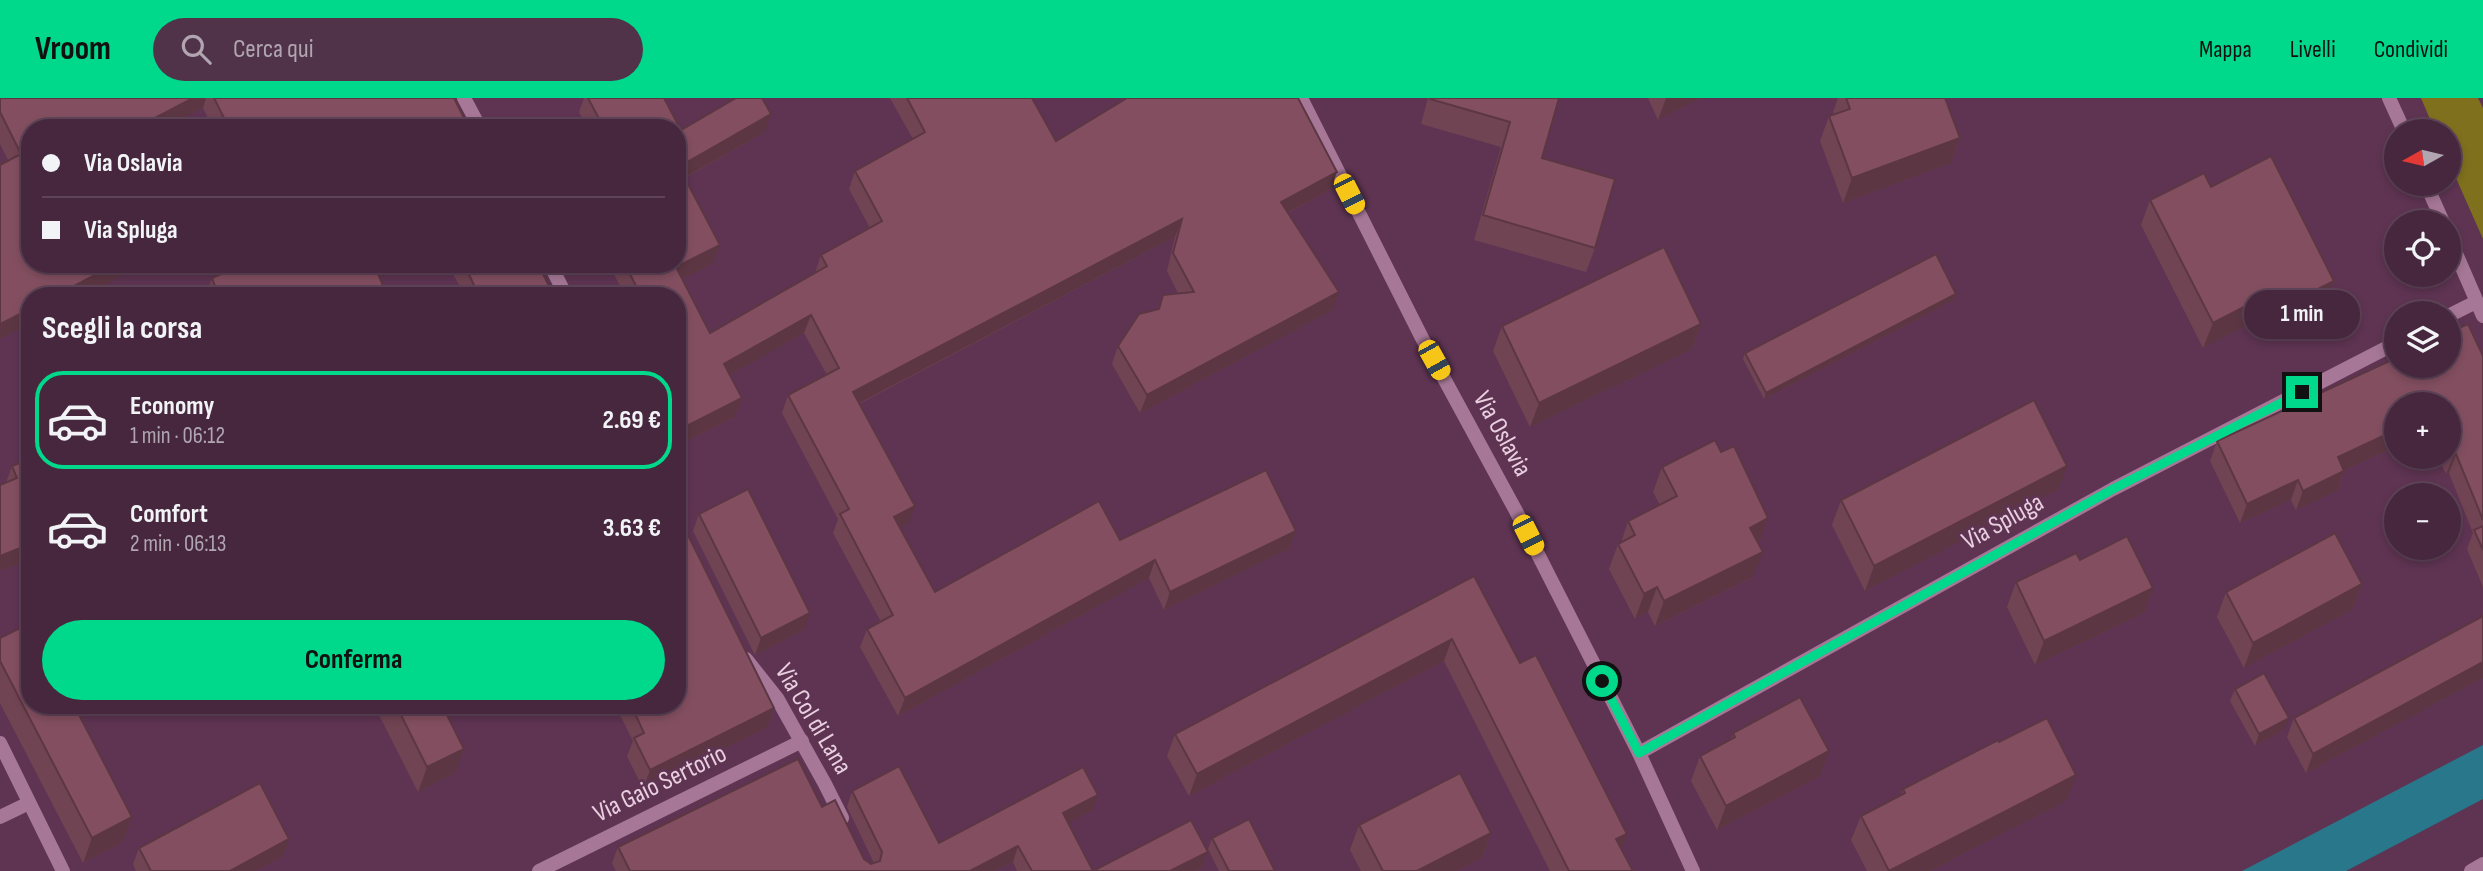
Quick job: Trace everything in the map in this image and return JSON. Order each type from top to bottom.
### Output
[{"type":"street","points":[[464,98],[475,119]]},
{"type":"street","name":"Via Oslavia","points":[[1301,98],[1422,338],[1516,511],[1639,753],[1693,871]]},
{"type":"street","points":[[2389,98],[2399,119]]},
{"type":"street","points":[[2461,266],[2483,316]]},
{"type":"street","points":[[2461,310],[2476,302]]},
{"type":"street","name":"Via Spluga","points":[[1639,753],[2113,489],[2384,349]]},
{"type":"street","name":"Via Col di Lana","points":[[740,648],[777,698],[849,834]]},
{"type":"street","name":"Via Gaio Sertorio","points":[[539,871],[802,741]]},
{"type":"street","points":[[0,743],[63,871]]},
{"type":"street","points":[[0,817],[29,803]]},
{"type":"street","points":[[2471,871],[2483,863]]},
{"type":"shaded area","points":[[2421,98],[2478,98],[2483,108],[2483,239],[2461,189],[2461,119],[2430,119]]},
{"type":"water","points":[[2483,745],[2483,799],[2346,871],[2242,871]]},
{"type":"building","points":[[0,98],[193,98],[153,119],[21,119],[21,154],[0,112]]},
{"type":"building","points":[[214,98],[454,98],[464,119],[224,119]]},
{"type":"building","points":[[588,98],[664,98],[675,119],[599,119]]},
{"type":"building","points":[[736,98],[762,98],[771,114],[686,163],[686,127]]},
{"type":"building","points":[[907,98],[1032,98],[1056,141],[1127,98],[1298,98],[1337,172],[1281,202],[1339,292],[1147,395],[1118,346],[1139,314],[1159,309],[1163,295],[1194,292],[1173,253],[1182,219],[853,392],[915,506],[894,517],[935,592],[1099,501],[1120,540],[1266,470],[1296,531],[1170,592],[1155,560],[905,698],[867,629],[893,615],[840,514],[849,509],[788,395],[839,368],[811,315],[724,364],[742,398],[686,426],[686,287],[636,287],[630,273],[679,273],[710,333],[827,266],[821,255],[882,221],[855,171],[925,132]]},
{"type":"building","points":[[1430,98],[1559,98],[1542,158],[1615,179],[1595,248],[1483,215],[1510,122]]},
{"type":"building","points":[[1846,98],[1945,98],[1960,138],[1852,178],[1829,116],[1850,109]]},
{"type":"building","points":[[21,154],[21,273],[99,273],[72,287],[21,287],[21,314],[0,324],[0,165]]},
{"type":"building","points":[[2271,156],[2334,281],[2284,306],[2277,290],[2213,323],[2150,200],[2204,173],[2211,187]]},
{"type":"building","points":[[686,180],[720,245],[686,262]]},
{"type":"building","points":[[1664,247],[1701,324],[1539,403],[1502,326]]},
{"type":"building","points":[[1936,254],[1956,294],[1766,393],[1745,353]]},
{"type":"building","points":[[223,273],[378,273],[384,287],[216,287],[212,278]]},
{"type":"building","points":[[468,273],[542,273],[550,287],[470,287],[474,285]]},
{"type":"building","points":[[2468,324],[2483,356],[2483,520],[2461,466],[2461,392],[2384,392],[2384,436],[2338,457],[2344,471],[2303,491],[2298,480],[2247,504],[2217,441],[2384,364],[2384,378],[2461,378],[2461,327]]},
{"type":"building","points":[[2034,400],[2067,466],[1874,566],[1841,500]]},
{"type":"building","points":[[1715,440],[1721,452],[1734,446],[1768,518],[1750,528],[1763,552],[1664,601],[1657,587],[1644,594],[1618,544],[1635,535],[1628,521],[1677,496],[1662,467]]},
{"type":"building","points":[[21,462],[21,548],[0,556],[0,485],[17,478],[12,466]]},
{"type":"building","points":[[748,489],[810,613],[761,638],[699,514]]},
{"type":"building","points":[[2483,526],[2483,550],[2474,530]]},
{"type":"building","points":[[686,531],[774,708],[650,770],[634,738],[644,733],[635,714],[686,714]]},
{"type":"building","points":[[2335,533],[2362,584],[2253,643],[2226,592]]},
{"type":"building","points":[[2127,536],[2153,588],[2044,641],[2016,582],[2076,553],[2080,560]]},
{"type":"building","points":[[1474,576],[1520,663],[1536,655],[1627,834],[1616,839],[1633,871],[1569,871],[1452,639],[1197,774],[1175,734]]},
{"type":"building","points":[[2483,616],[2483,662],[2313,754],[2294,718]]},
{"type":"building","points":[[21,628],[21,701],[0,661],[0,638]]},
{"type":"building","points":[[2264,673],[2289,718],[2259,734],[2235,689]]},
{"type":"building","points":[[1800,697],[1829,751],[1726,806],[1700,756],[1735,737],[1733,733]]},
{"type":"building","points":[[28,714],[79,714],[132,817],[92,838]]},
{"type":"building","points":[[400,714],[446,714],[464,749],[427,767]]},
{"type":"building","points":[[2047,718],[2076,775],[1889,871],[1861,816],[1905,793],[1903,789]]},
{"type":"building","points":[[798,759],[822,807],[835,800],[864,859],[871,864],[880,861],[882,852],[852,791],[899,766],[939,843],[1083,767],[1098,795],[1063,813],[1093,871],[1032,871],[1018,846],[970,871],[630,871],[618,847]]},
{"type":"building","points":[[1460,773],[1491,833],[1417,871],[1383,871],[1359,825]]},
{"type":"building","points":[[260,783],[289,839],[230,871],[151,871],[139,848]]},
{"type":"building","points":[[1249,819],[1275,871],[1229,871],[1212,838]]},
{"type":"building","points":[[1191,820],[1208,852],[1170,871],[1093,871]]},
{"type":"route","points":[[1602,681],[1639,753],[2113,489],[2302,392]]}]
